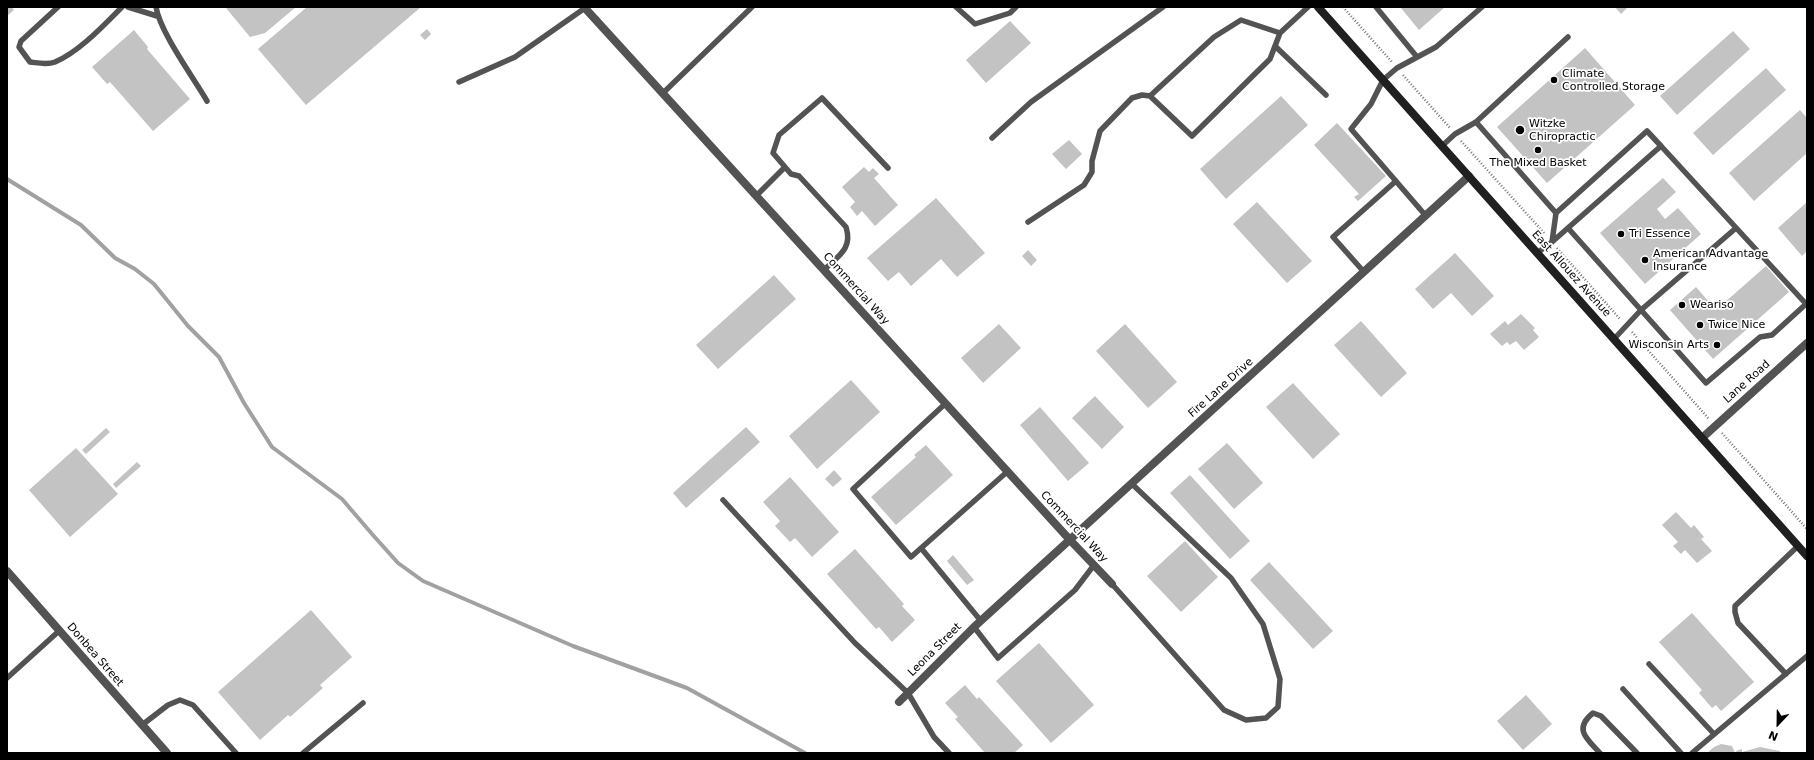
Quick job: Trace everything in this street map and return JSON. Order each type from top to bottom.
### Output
[{"type":"street","name":"East Allouez Avenue","points":[[1318,7],[1807,556]]},
{"type":"street","name":"Commercial Way","points":[[585,8],[1070,540],[1112,584]]},
{"type":"street","name":"Fire Lane Drive","points":[[988,615],[1469,176]]},
{"type":"street","name":"Lane Road","points":[[1702,438],[1807,343]]},
{"type":"street","name":"Donbea Street","points":[[7,572],[167,753]]},
{"type":"street","name":"Leona Street","points":[[899,702],[974,627],[988,615]]},
{"type":"lane","points":[[58,7],[21,41],[19,47],[30,62],[44,64],[55,62],[79,46],[122,7]]},
{"type":"lane","points":[[128,7],[157,16]]},
{"type":"lane","points":[[156,7],[157,16],[207,101]]},
{"type":"lane","points":[[663,93],[752,7]]},
{"type":"lane","points":[[956,7],[975,24],[1010,13],[1016,7]]},
{"type":"lane","points":[[992,138],[1031,102],[1163,7]]},
{"type":"lane","points":[[1028,222],[1084,185],[1092,172],[1092,161],[1100,131],[1132,98],[1142,95],[1150,96],[1192,136],[1270,59],[1280,33],[1308,7]]},
{"type":"lane","points":[[1376,7],[1417,58]]},
{"type":"lane","points":[[1426,216],[1351,129],[1370,104],[1383,80],[1397,68],[1436,48],[1482,7]]},
{"type":"lane","points":[[459,82],[515,57],[585,8]]},
{"type":"lane","points":[[1150,96],[1214,37],[1241,20],[1280,33]]},
{"type":"lane","points":[[1442,146],[1456,134],[1476,122],[1568,37]]},
{"type":"lane","points":[[1275,46],[1326,95]]},
{"type":"lane","points":[[824,270],[848,246],[849,237],[846,227],[799,176],[791,174],[773,153],[779,135],[822,98],[888,168]]},
{"type":"lane","points":[[1476,122],[1556,213]]},
{"type":"lane","points":[[1552,242],[1556,213],[1647,131],[1807,305],[1772,335],[1760,337],[1706,383],[1568,228]]},
{"type":"lane","points":[[1537,253],[1552,242],[1661,146]]},
{"type":"lane","points":[[756,196],[785,167]]},
{"type":"lane","points":[[1364,272],[1333,237],[1396,181]]},
{"type":"lane","points":[[1614,339],[1627,327],[1641,310],[1736,228]]},
{"type":"lane","points":[[946,403],[853,489],[911,557],[1008,471]]},
{"type":"lane","points":[[1112,584],[1224,710],[1246,720],[1266,718],[1278,707],[1280,679],[1263,624],[1231,578],[1160,508],[1132,484]]},
{"type":"lane","points":[[723,500],[856,643],[908,694],[934,737],[949,753]]},
{"type":"lane","points":[[1786,674],[1738,623],[1735,606],[1798,546]]},
{"type":"lane","points":[[921,548],[981,621]]},
{"type":"lane","points":[[974,627],[998,658],[1075,590],[1094,565]]},
{"type":"lane","points":[[7,678],[60,631]]},
{"type":"lane","points":[[1692,753],[1807,656]]},
{"type":"lane","points":[[1649,664],[1714,734]]},
{"type":"lane","points":[[1623,689],[1681,753]]},
{"type":"lane","points":[[142,725],[168,705],[180,700],[193,705],[236,753]]},
{"type":"lane","points":[[303,753],[363,703]]},
{"type":"lane","points":[[1600,753],[1587,739],[1582,728],[1585,720],[1593,713],[1601,716],[1637,753]]},
{"type":"path","points":[[1343,7],[1807,529]]},
{"type":"building","points":[[7,7],[12,7],[14,10],[7,16]]},
{"type":"building","points":[[296,7],[265,33],[250,37],[226,8]]},
{"type":"building","points":[[307,7],[421,7],[306,105],[258,49]]},
{"type":"building","points":[[1445,7],[1419,30],[1401,8]]},
{"type":"building","points":[[1615,7],[1628,7],[1621,14]]},
{"type":"building","points":[[1010,21],[1031,43],[986,83],[966,60]]},
{"type":"building","points":[[427,29],[431,34],[425,40],[420,35]]},
{"type":"building","points":[[134,30],[148,47],[147,49],[190,99],[153,131],[110,82],[107,84],[92,67]]},
{"type":"building","points":[[1733,31],[1750,49],[1677,115],[1660,96]]},
{"type":"building","points":[[1585,48],[1635,105],[1547,183],[1497,127]]},
{"type":"building","points":[[1766,68],[1786,90],[1713,155],[1693,133]]},
{"type":"building","points":[[1281,96],[1308,125],[1226,199],[1200,169]]},
{"type":"building","points":[[1800,110],[1807,118],[1807,153],[1754,201],[1729,173]]},
{"type":"building","points":[[1337,123],[1386,176],[1358,201],[1354,197],[1359,194],[1314,145]]},
{"type":"building","points":[[1069,140],[1082,154],[1066,169],[1052,154]]},
{"type":"building","points":[[864,167],[869,172],[873,168],[879,174],[874,178],[898,205],[875,226],[862,211],[857,216],[850,207],[855,202],[842,187]]},
{"type":"building","points":[[1663,178],[1676,192],[1657,209],[1665,219],[1678,208],[1701,234],[1645,284],[1600,233]]},
{"type":"building","points":[[936,198],[985,253],[957,277],[941,259],[911,286],[899,272],[888,281],[867,258]]},
{"type":"building","points":[[1257,202],[1312,261],[1287,283],[1233,224]]},
{"type":"building","points":[[1807,202],[1807,251],[1802,256],[1778,228]]},
{"type":"building","points":[[1028,250],[1037,260],[1031,266],[1022,256]]},
{"type":"building","points":[[1455,253],[1494,296],[1472,316],[1451,293],[1433,309],[1415,289]]},
{"type":"building","points":[[1766,266],[1789,292],[1713,359],[1670,310],[1696,287],[1716,310]]},
{"type":"building","points":[[774,275],[796,299],[718,369],[696,345]]},
{"type":"building","points":[[1521,314],[1535,328],[1533,330],[1539,337],[1524,350],[1516,341],[1510,345],[1507,342],[1502,346],[1490,334],[1505,321],[1508,325]]},
{"type":"building","points":[[1361,321],[1407,373],[1381,397],[1334,345]]},
{"type":"building","points":[[999,324],[1021,348],[983,383],[961,358]]},
{"type":"building","points":[[1125,324],[1177,382],[1148,408],[1096,351]]},
{"type":"building","points":[[851,380],[880,412],[817,469],[789,436]]},
{"type":"building","points":[[1293,383],[1340,434],[1313,459],[1266,407]]},
{"type":"building","points":[[1095,396],[1124,427],[1102,449],[1072,418]]},
{"type":"building","points":[[1040,407],[1089,463],[1068,481],[1020,425]]},
{"type":"building","points":[[746,427],[760,442],[686,508],[673,493]]},
{"type":"building","points":[[106,428],[110,432],[86,454],[82,450]]},
{"type":"building","points":[[1227,443],[1263,483],[1234,509],[1198,469]]},
{"type":"building","points":[[926,445],[953,475],[896,525],[871,497],[916,457],[914,455]]},
{"type":"building","points":[[76,448],[118,494],[70,537],[29,490]]},
{"type":"building","points":[[137,462],[141,466],[116,488],[113,484]]},
{"type":"building","points":[[834,470],[842,479],[833,487],[825,479]]},
{"type":"building","points":[[1190,475],[1250,541],[1230,559],[1170,493]]},
{"type":"building","points":[[790,477],[839,532],[812,557],[795,538],[790,542],[775,526],[780,521],[763,502]]},
{"type":"building","points":[[1676,512],[1691,528],[1694,525],[1704,537],[1701,539],[1712,551],[1697,563],[1685,550],[1681,554],[1673,546],[1678,542],[1662,525]]},
{"type":"building","points":[[1185,541],[1218,577],[1181,612],[1147,576]]},
{"type":"building","points":[[855,549],[904,604],[902,606],[915,620],[892,642],[879,627],[876,629],[827,574]]},
{"type":"building","points":[[953,555],[974,580],[967,585],[947,561]]},
{"type":"building","points":[[1269,562],[1333,631],[1313,649],[1250,580]]},
{"type":"building","points":[[311,610],[352,657],[320,685],[323,688],[290,717],[288,715],[260,740],[218,692]]},
{"type":"building","points":[[1692,613],[1754,682],[1721,711],[1716,705],[1712,708],[1699,693],[1702,690],[1659,642]]},
{"type":"building","points":[[1039,643],[1094,705],[1051,743],[996,681]]},
{"type":"building","points":[[965,685],[977,699],[979,697],[1023,745],[1014,753],[985,753],[955,719],[958,717],[945,703]]},
{"type":"building","points":[[1526,695],[1552,724],[1523,750],[1497,721]]},
{"type":"building","points":[[1721,744],[1732,746],[1735,753],[1707,753],[1714,747]]},
{"type":"building","points":[[1760,747],[1780,751],[1780,753],[1737,753],[1736,751],[1742,749],[1742,752]]},
{"type":"waterway","points":[[7,179],[81,225],[115,258],[135,269],[154,284],[188,326],[219,357],[244,403],[272,447],[342,499],[398,563],[423,581],[573,646],[687,688],[805,753]]},
{"type":"place","name":"Climate Controlled Storage","points":[[1554,80]]},
{"type":"place","name":"Witzke Chiropractic","points":[[1520,130]]},
{"type":"place","name":"The Mixed Basket","points":[[1538,150]]},
{"type":"place","name":"Tri Essence","points":[[1621,234]]},
{"type":"place","name":"American Advantage Insurance","points":[[1645,260]]},
{"type":"place","name":"Weariso","points":[[1682,305]]},
{"type":"place","name":"Twice Nice","points":[[1700,325]]},
{"type":"place","name":"Wisconsin Arts","points":[[1717,345]]}]
